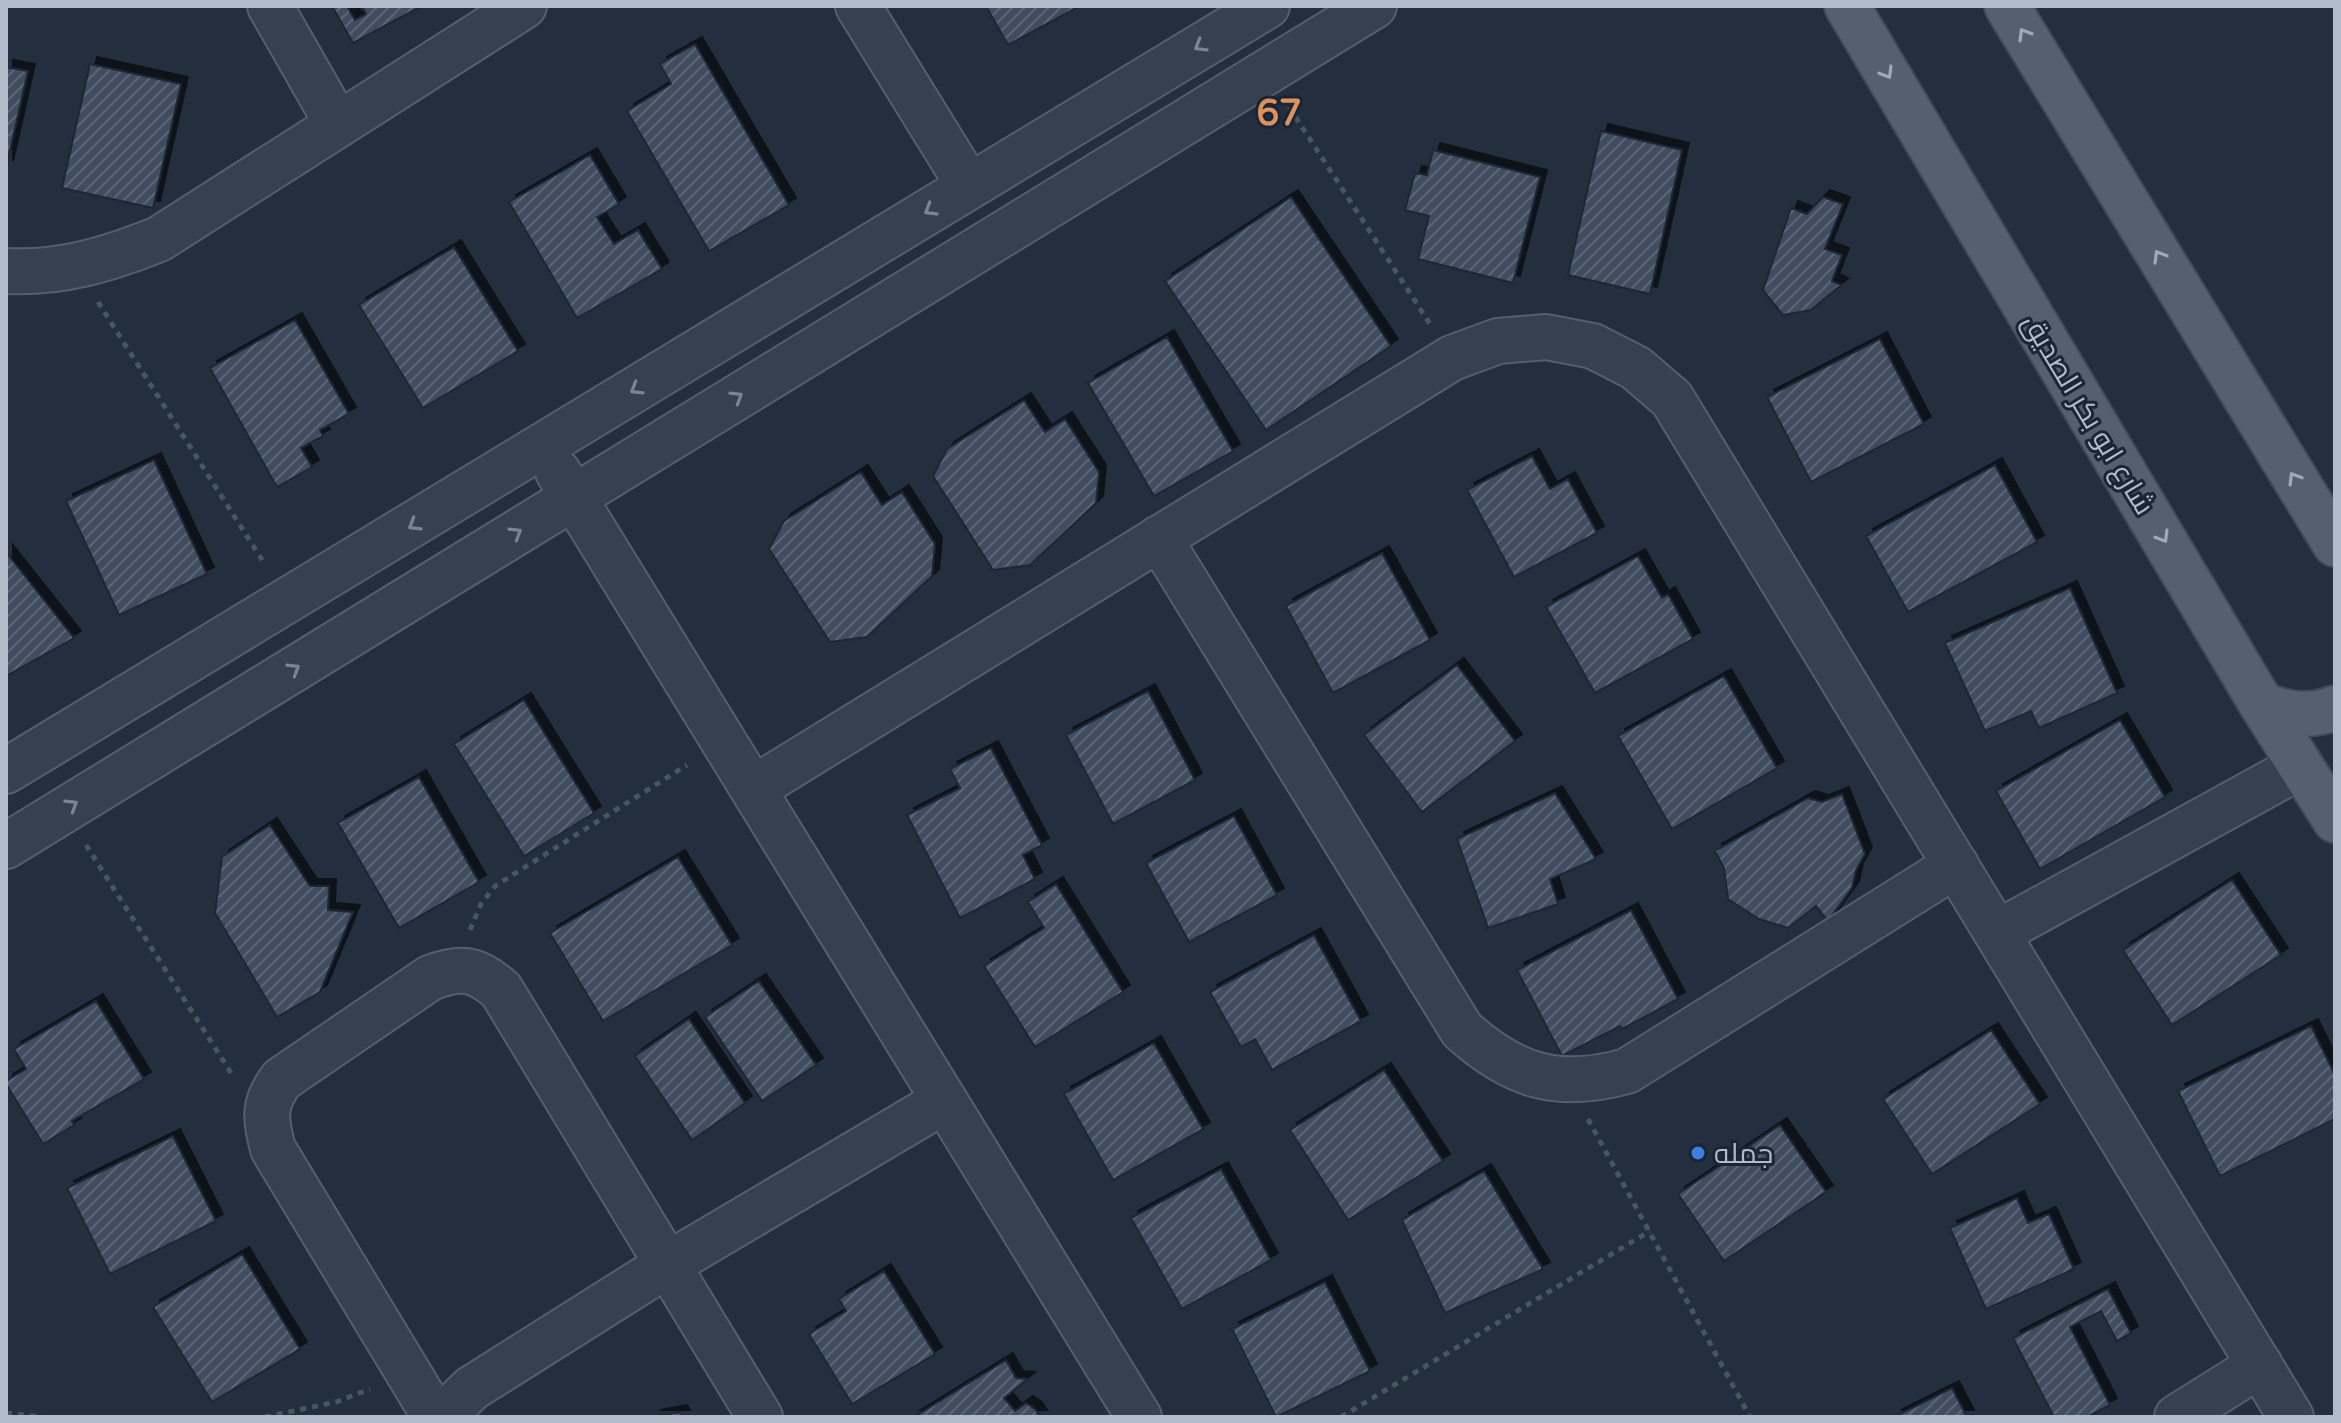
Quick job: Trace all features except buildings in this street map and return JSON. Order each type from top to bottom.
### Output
[{"type":"main road","name":"شارع ابو بكر الصديق","points":[[1847,6],[2262,705],[2335,820]]},
{"type":"main road","points":[[2007,6],[2335,544]]},
{"type":"main road","points":[[2262,705],[2290,715],[2319,714],[2335,708]]},
{"type":"street","points":[[270,6],[338,125]]},
{"type":"street","points":[[6,271],[76,267],[159,239],[524,6]]},
{"type":"street","points":[[858,6],[969,186]]},
{"type":"street","points":[[6,771],[1267,6]]},
{"type":"street","points":[[1282,6],[1312,44]]},
{"type":"street","points":[[6,846],[1374,6]]},
{"type":"street","points":[[753,789],[1452,358],[1498,341],[1546,337],[1593,346],[1636,368],[1672,399],[2291,1417]]},
{"type":"street","points":[[542,447],[1139,1417]]},
{"type":"street","points":[[1159,538],[1462,1030],[1484,1050],[1510,1066],[1538,1076],[1568,1081],[1598,1079],[1627,1071],[1956,865]]},
{"type":"street","points":[[1997,933],[2301,766]]},
{"type":"street","points":[[435,1417],[273,1149],[267,1112],[270,1094],[282,1079],[430,978],[448,971],[469,970],[486,977],[501,990],[760,1417]]},
{"type":"street","points":[[442,1417],[472,1388],[667,1265],[944,1101]]},
{"type":"street","points":[[2177,1417],[2260,1365]]},
{"type":"path","points":[[1266,72],[1452,358]]},
{"type":"path","points":[[76,267],[288,601]]},
{"type":"path","points":[[469,970],[467,948],[471,925],[481,904],[495,886],[723,742]]},
{"type":"path","points":[[64,811],[234,1078]]},
{"type":"path","points":[[1568,1081],[1750,1417]]},
{"type":"path","points":[[1341,1417],[1650,1231]]},
{"type":"path","points":[[265,1417],[336,1402],[409,1375]]},
{"type":"path","points":[[6,1413],[42,1417]]},
{"type":"place","name":"جمله","points":[[1698,1153]]},
{"type":"district","name":"67","points":[[1279,112]]}]
